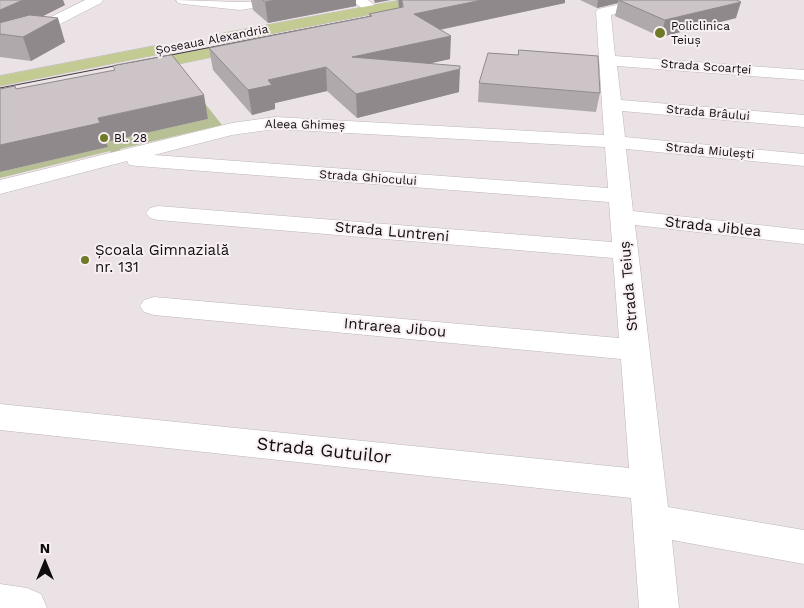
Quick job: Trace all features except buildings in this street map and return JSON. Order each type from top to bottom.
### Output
[{"type":"main road","name":"Șoseaua Alexandria","points":[[0,81],[424,0]]},
{"type":"main road","name":"Șoseaua Alexandria","points":[[0,94],[438,8]]},
{"type":"street","points":[[0,42],[27,35],[96,0]]},
{"type":"street","points":[[187,0],[240,6],[278,0]]},
{"type":"street","points":[[358,0],[373,10]]},
{"type":"street","name":"Strada Teiuș","points":[[631,0],[640,4],[603,12],[660,608]]},
{"type":"street","name":"Strada Scoarței","points":[[608,60],[804,75]]},
{"type":"street","name":"Strada Brâului","points":[[613,105],[804,121]]},
{"type":"street","name":"Aleea Ghimeș","points":[[0,187],[232,129],[275,123],[616,142]]},
{"type":"street","name":"Strada Miulești","points":[[616,142],[804,160]]},
{"type":"street","name":"Strada Ghiocului","points":[[116,158],[622,207]]},
{"type":"street","name":"Strada Jiblea","points":[[622,207],[804,237]]},
{"type":"street","name":"Strada Luntreni","points":[[158,213],[626,250]]},
{"type":"street","name":"Intrarea Jibou","points":[[154,306],[635,350]]},
{"type":"street","name":"Strada Gutuilor","points":[[0,416],[648,485]]},
{"type":"street","points":[[651,520],[804,547]]},
{"type":"street","points":[[0,604],[27,608]]},
{"type":"green space","points":[[203,101],[222,125],[120,149],[123,154],[113,157],[110,151],[0,178],[0,172],[107,147],[105,142],[208,119]]},
{"type":"tram line","points":[[0,88],[383,14]]},
{"type":"place","name":"Policlinica Teiuș","points":[[660,33]]},
{"type":"place","name":"Bl. 28","points":[[104,138]]},
{"type":"place","name":"Școala Gimnazială nr. 131","points":[[85,260]]}]
